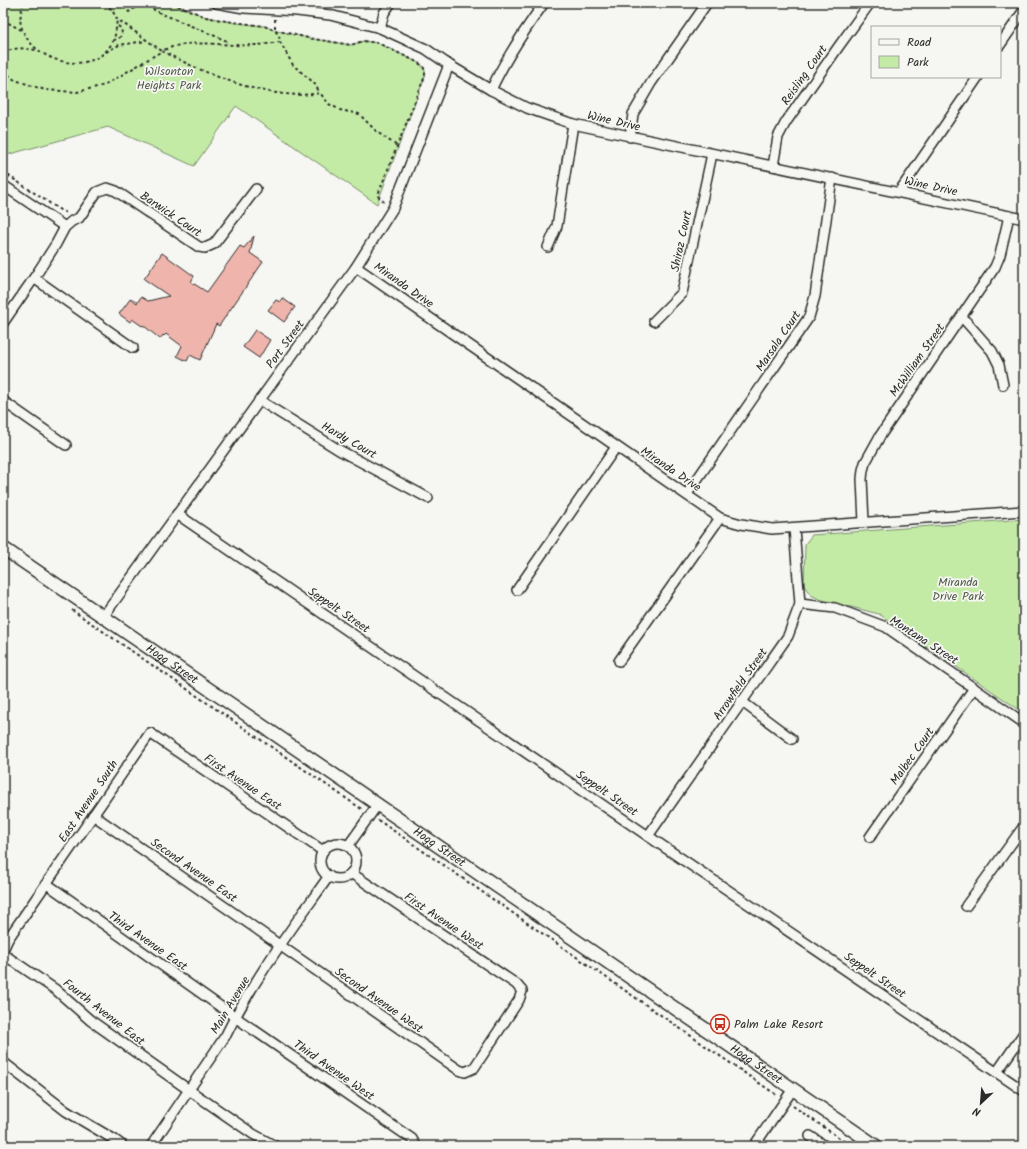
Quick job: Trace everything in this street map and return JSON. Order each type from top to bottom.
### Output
[{"type":"street","name":"Wine Drive","points":[[216,3],[244,8],[272,7],[330,14],[380,28],[426,49],[449,65],[491,90],[527,108],[573,124],[1024,219]]},
{"type":"street","points":[[380,28],[384,13],[391,3]]},
{"type":"street","points":[[491,90],[520,36],[544,3]]},
{"type":"street","points":[[630,137],[633,114],[651,83],[707,3]]},
{"type":"street","name":"Reisling Court","points":[[773,166],[778,137],[786,122],[870,3]]},
{"type":"street","points":[[1001,44],[1024,10]]},
{"type":"street","name":"Port Street","points":[[103,616],[356,267],[393,208],[449,65]]},
{"type":"street","points":[[899,192],[977,78]]},
{"type":"street","points":[[548,247],[557,226],[573,124]]},
{"type":"street","name":"Shiraz Court","points":[[654,321],[682,292],[712,154]]},
{"type":"street","name":"Marsala Court","points":[[687,494],[809,317],[815,296],[832,178]]},
{"type":"street","points":[[3,186],[65,227],[56,244],[3,323]]},
{"type":"street","name":"Barwick Court","points":[[65,227],[72,221],[79,218],[97,192],[107,188],[116,191],[199,247],[205,248],[214,244],[256,189]]},
{"type":"street","name":"McWilliam Street","points":[[864,522],[862,479],[865,463],[880,436],[995,267],[1000,255],[1009,216]]},
{"type":"street","name":"Miranda Drive","points":[[356,267],[720,518],[741,524],[772,529],[1024,512]]},
{"type":"street","points":[[34,278],[133,348]]},
{"type":"street","points":[[962,317],[992,350],[999,364],[1003,385]]},
{"type":"street","name":"Hardy Court","points":[[259,400],[339,450],[428,498]]},
{"type":"street","points":[[3,401],[66,445]]},
{"type":"street","points":[[517,590],[616,447]]},
{"type":"street","name":"Seppelt Street","points":[[177,514],[1024,1091]]},
{"type":"street","points":[[620,661],[720,518]]},
{"type":"street","name":"Arrowfield Street","points":[[648,836],[741,701],[788,636],[800,604],[794,528]]},
{"type":"street","name":"Hogg Street","points":[[3,548],[876,1146]]},
{"type":"street","name":"Montana Street","points":[[800,604],[835,608],[886,627],[1024,723]]},
{"type":"street","name":"Malbec Court","points":[[870,837],[974,688]]},
{"type":"street","points":[[741,701],[792,739]]},
{"type":"street","name":"East Avenue South","points":[[3,950],[8,939],[150,733]]},
{"type":"street","name":"First Avenue East","points":[[150,733],[323,851]]},
{"type":"street","points":[[348,846],[378,804]]},
{"type":"street","name":"Second Avenue East","points":[[93,815],[280,945]]},
{"type":"street","points":[[966,906],[1024,826]]},
{"type":"street","points":[[343,843],[348,846],[356,858],[356,864],[351,873],[341,878],[335,878],[325,873],[320,860],[323,851],[332,844],[343,843]]},
{"type":"street","name":"First Avenue West","points":[[351,873],[516,984],[522,991],[519,1000],[474,1068],[465,1072]]},
{"type":"street","name":"Main Avenue","points":[[151,1146],[226,1035],[235,1017],[280,945],[329,876]]},
{"type":"street","name":"Third Avenue East","points":[[47,884],[235,1017]]},
{"type":"street","name":"Second Avenue West","points":[[280,945],[459,1070],[465,1072]]},
{"type":"street","name":"Fourth Avenue East","points":[[3,954],[56,990],[90,1020],[189,1090],[253,1134],[275,1146]]},
{"type":"street","name":"Third Avenue West","points":[[235,1017],[412,1139],[416,1146]]},
{"type":"street","points":[[997,1072],[1024,1033]]},
{"type":"street","points":[[3,1062],[66,1111],[123,1146]]},
{"type":"street","points":[[754,1146],[793,1089]]},
{"type":"street","points":[[810,1136],[825,1146]]},
{"type":"path","points":[[23,3],[20,23],[24,32],[37,50]]},
{"type":"path","points":[[105,3],[112,10],[117,19],[146,41],[191,66],[213,75],[265,91],[308,95],[320,93]]},
{"type":"path","points":[[119,3],[129,12],[136,6],[135,3]]},
{"type":"path","points":[[142,3],[160,13],[227,41],[228,44]]},
{"type":"path","points":[[172,3],[206,17],[264,26],[275,30],[337,43],[351,44],[364,41],[378,43],[423,66],[425,76],[378,196],[381,200],[393,208]]},
{"type":"path","points":[[272,7],[275,30],[293,65],[314,83],[329,104],[340,110],[359,114],[377,132],[397,146]]},
{"type":"path","points":[[104,53],[112,43],[117,19]]},
{"type":"path","points":[[3,20],[24,32]]},
{"type":"path","points":[[113,40],[122,36],[123,33],[121,28],[116,25]]},
{"type":"path","points":[[3,52],[19,48],[37,50],[58,61],[71,62],[91,60],[119,45],[146,41]]},
{"type":"path","points":[[3,71],[15,80],[45,90],[77,92],[105,85],[171,46],[191,44],[254,45],[280,42]]},
{"type":"path","points":[[3,172],[60,210],[67,213],[72,221]]},
{"type":"path","points":[[68,608],[851,1146]]},
{"type":"green space","name":"Wilsonton Heights Park","points":[[3,3],[172,3],[206,17],[264,26],[308,38],[351,45],[363,41],[378,43],[423,66],[425,76],[377,204],[236,106],[194,166],[108,127],[3,156]]},
{"type":"green space","name":"Miranda Drive Park","points":[[1024,519],[1024,713],[879,614],[819,599],[811,595],[804,586],[805,544],[812,535]]},
{"type":"building","points":[[254,236],[250,253],[263,262],[219,326],[216,324],[200,360],[190,355],[187,361],[177,356],[182,346],[166,334],[160,339],[143,325],[142,326],[132,319],[130,322],[119,314],[131,298],[137,303],[141,297],[148,301],[169,296],[144,279],[162,253],[194,276],[191,282],[207,292],[240,246],[244,248]]},
{"type":"building","points":[[282,298],[295,307],[284,322],[268,310],[276,300],[280,302]]},
{"type":"building","points":[[255,330],[270,340],[259,358],[243,347]]},
{"type":"place","name":"Palm Lake Resort","points":[[720,1024]]}]
